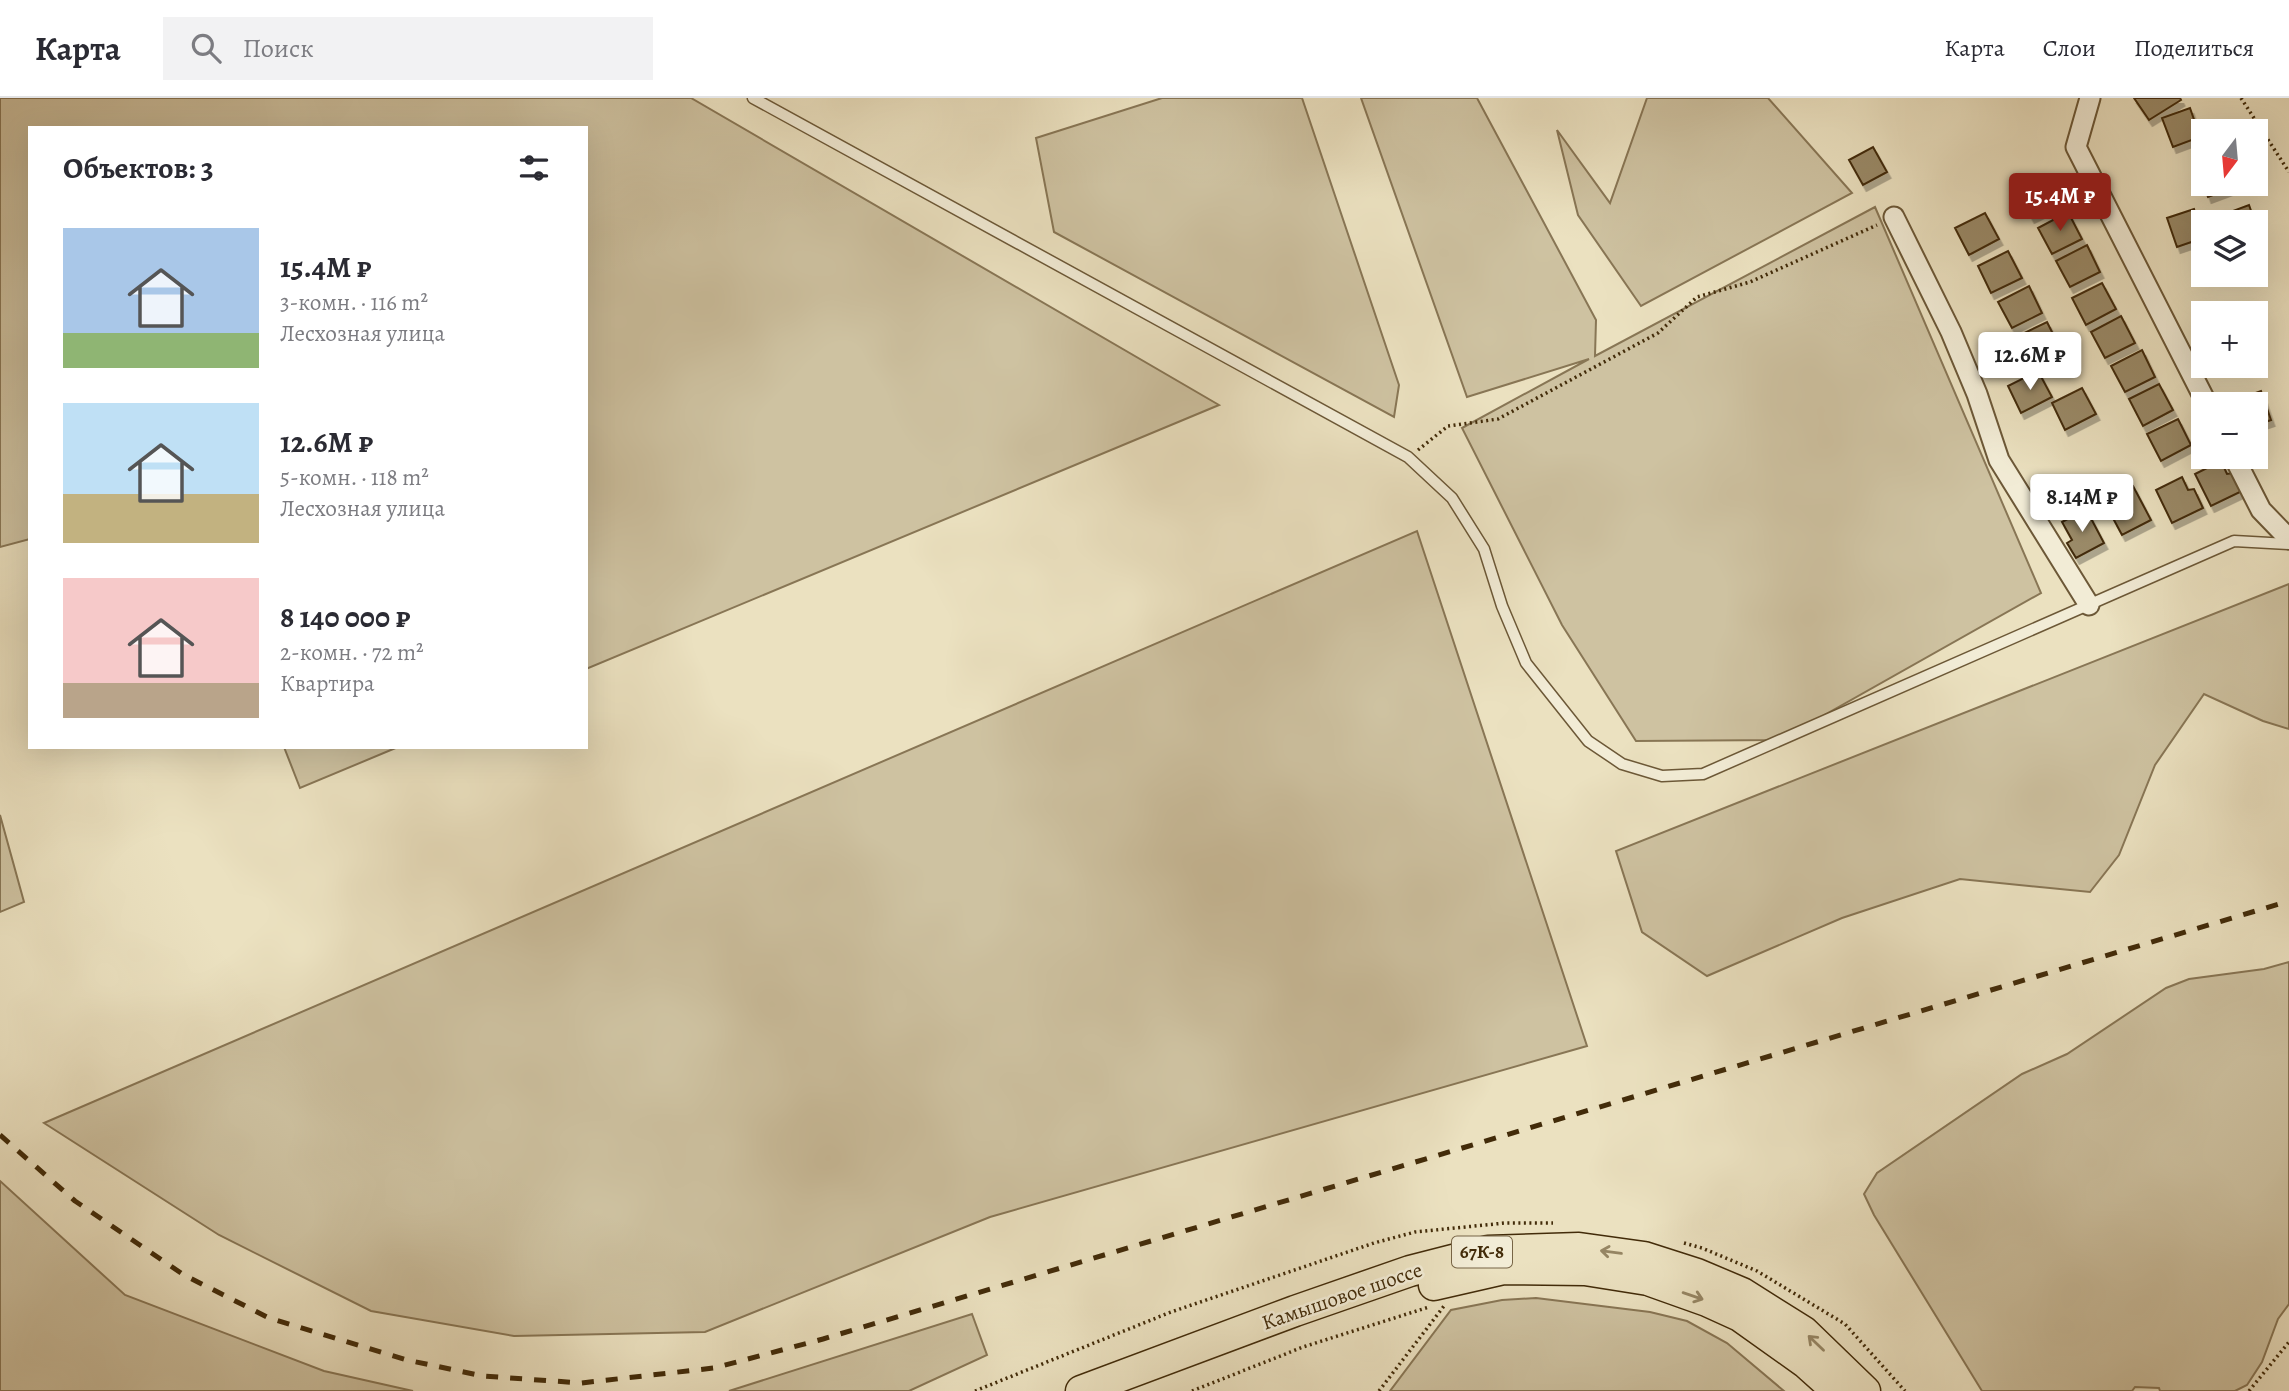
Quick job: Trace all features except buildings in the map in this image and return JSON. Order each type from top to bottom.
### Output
[{"type":"main road","name":"Камышовое шоссе","points":[[1081,1391],[1410,1271],[1488,1251],[1579,1248],[1644,1257],[1697,1274],[1742,1293],[1804,1332],[1864,1391]]},
{"type":"main road","name":"Камышовое шоссе","points":[[1133,1391],[1313,1324],[1417,1289],[1504,1269],[1598,1272],[1648,1280],[1707,1301],[1766,1332],[1838,1391]]},
{"type":"street","points":[[2090,98],[2076,147],[2201,392]]},
{"type":"street","points":[[1894,217],[1951,332],[1977,394],[1999,460],[2089,605]]},
{"type":"street","points":[[2240,469],[2261,510],[2289,541]]},
{"type":"lane","points":[[753,98],[1408,457],[1452,498],[1484,549],[1502,606],[1526,663],[1588,741],[1622,764],[1662,776],[1703,774],[2234,541],[2289,541]]},
{"type":"path","points":[[2241,98],[2289,172]]},
{"type":"path","points":[[1408,457],[1448,426],[1498,419],[1658,333],[1697,297],[1750,282],[1894,217]]},
{"type":"path","points":[[1192,1391],[1303,1347],[1447,1302],[1379,1391]]},
{"type":"path","points":[[2249,1391],[2289,1342]]},
{"type":"shaded area","points":[[0,98],[691,98],[1219,405],[588,668],[588,126],[28,126],[28,540],[0,547]]},
{"type":"shaded area","points":[[1162,98],[1302,98],[1399,385],[1394,417],[1054,232],[1036,138]]},
{"type":"shaded area","points":[[1361,98],[1477,98],[1596,320],[1595,356],[1875,207],[2041,593],[1780,740],[1636,741],[1562,625],[1462,428],[1589,359],[1467,397]]},
{"type":"shaded area","points":[[1647,98],[1768,98],[1852,193],[1641,306],[1578,215],[1557,130],[1610,203]]},
{"type":"shaded area","points":[[1417,531],[1587,1046],[990,1217],[705,1332],[514,1336],[371,1311],[219,1235],[44,1123]]},
{"type":"shaded area","points":[[2289,584],[2289,729],[2263,721],[2204,694],[2155,765],[2119,855],[2090,892],[1960,879],[1842,918],[1707,976],[1642,932],[1616,851]]},
{"type":"shaded area","points":[[285,749],[393,749],[300,788]]},
{"type":"shaded area","points":[[0,815],[24,902],[0,912]]},
{"type":"shaded area","points":[[2289,962],[2289,1304],[2278,1319],[2262,1362],[2247,1385],[2235,1391],[2160,1391],[2159,1388],[2135,1387],[2132,1391],[1982,1391],[1874,1215],[1864,1194],[1877,1173],[2022,1074],[2067,1054],[2166,988],[2189,979],[2264,969]]},
{"type":"shaded area","points":[[0,1181],[125,1295],[324,1371],[413,1391],[0,1391]]},
{"type":"shaded area","points":[[1536,1298],[1650,1312],[1687,1321],[1727,1343],[1784,1391],[1390,1391],[1451,1310],[1502,1300]]},
{"type":"shaded area","points":[[972,1314],[987,1355],[909,1391],[729,1391]]},
{"type":"railway","points":[[0,1135],[75,1201],[184,1275],[269,1318],[407,1360],[483,1376],[581,1383],[714,1368],[823,1339],[2289,901]]}]
